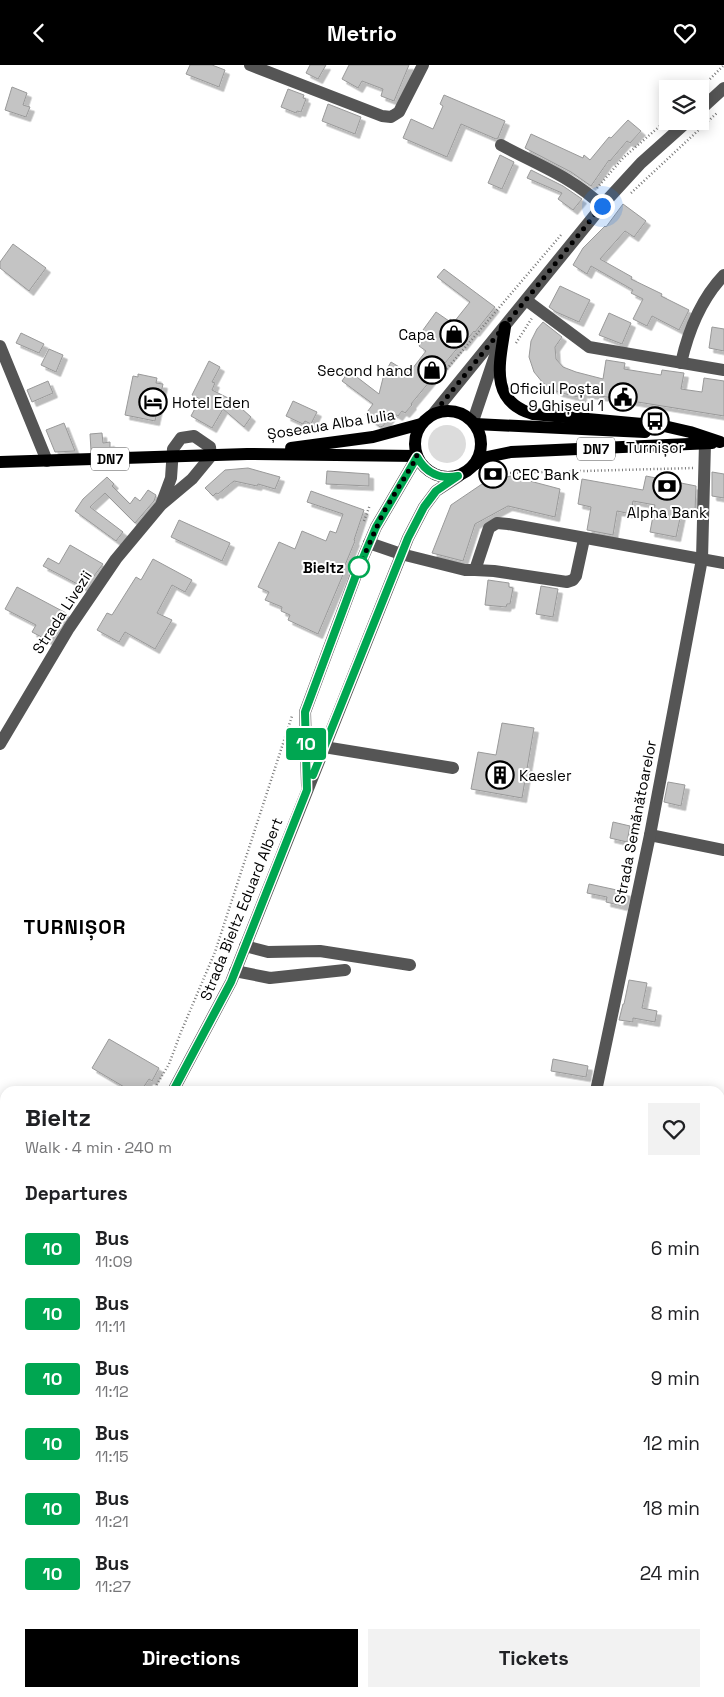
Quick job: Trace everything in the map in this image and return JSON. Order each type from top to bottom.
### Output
[{"type":"main road","points":[[505,327],[499,379],[503,391],[509,400],[524,411],[533,414],[664,426],[722,443]]},
{"type":"main road","name":"DN7","points":[[433,414],[447,410],[468,417],[474,423],[645,432],[722,443]]},
{"type":"main road","name":"Șoseaua Alba Iulia","points":[[0,462],[246,454],[389,434],[421,424],[433,414]]},
{"type":"main road","points":[[474,423],[479,431],[482,445],[474,465]]},
{"type":"main road","name":"Șoseaua Alba Iulia","points":[[246,454],[417,457],[414,443],[421,424]]},
{"type":"main road","name":"DN7","points":[[458,476],[470,470],[474,465],[487,457],[511,452],[722,443]]},
{"type":"main road","points":[[417,457],[425,469],[431,473],[444,477],[458,476]]},
{"type":"street","points":[[250,65],[382,116],[391,117],[399,112],[423,65]]},
{"type":"street","points":[[709,102],[724,88]]},
{"type":"street","points":[[433,414],[505,327],[598,202],[678,130]]},
{"type":"street","points":[[501,145],[566,177],[598,202]]},
{"type":"street","points":[[681,363],[698,313],[724,275]]},
{"type":"street","points":[[526,300],[589,347],[724,370]]},
{"type":"street","points":[[474,423],[505,327]]},
{"type":"street","points":[[0,346],[47,461]]},
{"type":"street","name":"Strada Livezii","points":[[0,744],[69,628],[116,559],[161,505],[192,479],[211,456],[210,447],[194,436],[180,438],[173,449],[174,457],[171,479],[161,505]]},
{"type":"street","name":"Strada Semănătoarelor","points":[[597,1086],[650,835],[702,559],[705,443]]},
{"type":"street","points":[[307,790],[305,712],[369,543],[383,513],[417,457]]},
{"type":"street","name":"Strada Bieltz Eduard Albert","points":[[176,1086],[235,971],[401,554],[424,507],[436,491],[458,476]]},
{"type":"street","points":[[475,570],[489,528],[497,523],[508,523],[584,539],[724,563]]},
{"type":"street","points":[[369,543],[401,554],[465,570],[494,571],[567,582],[576,576],[584,539]]},
{"type":"street","points":[[324,747],[453,768]]},
{"type":"street","points":[[650,835],[724,850]]},
{"type":"street","points":[[245,946],[268,952],[320,951],[410,965]]},
{"type":"street","points":[[235,971],[270,978],[345,970]]},
{"type":"path","points":[[709,80],[724,65]]},
{"type":"path","points":[[630,194],[724,106]]},
{"type":"path","points":[[598,202],[597,188],[623,158],[659,127]]},
{"type":"path","points":[[440,377],[561,235]]},
{"type":"path","points":[[510,473],[704,468]]},
{"type":"path","points":[[363,523],[370,505]]},
{"type":"path","points":[[157,1086],[169,1064],[214,952],[295,708]]},
{"type":"shaded area","points":[[447,425],[461,430],[466,444],[461,458],[447,463],[433,458],[428,444],[433,430]]},
{"type":"building","points":[[190,65],[212,65],[225,70],[219,87],[186,74]]},
{"type":"building","points":[[310,65],[326,65],[318,79],[306,73]]},
{"type":"building","points":[[349,65],[409,65],[394,101],[381,96],[383,89],[362,81],[358,88],[342,79]]},
{"type":"building","points":[[12,87],[27,93],[23,105],[30,107],[26,117],[5,110]]},
{"type":"building","points":[[288,89],[304,95],[303,98],[306,99],[301,112],[297,111],[296,113],[281,107]]},
{"type":"building","points":[[444,95],[505,121],[498,138],[496,139],[461,124],[447,157],[403,138],[411,119],[433,129],[443,106],[440,104]]},
{"type":"building","points":[[328,104],[361,117],[355,134],[322,121]]},
{"type":"building","points":[[628,120],[641,131],[630,143],[627,141],[609,160],[591,186],[571,172],[525,148],[531,134],[583,158],[584,155],[590,160],[609,137],[611,138]]},
{"type":"building","points":[[500,155],[514,162],[502,189],[488,183]]},
{"type":"building","points":[[531,170],[563,186],[582,199],[573,210],[558,199],[562,193],[527,178]]},
{"type":"building","points":[[623,204],[646,221],[634,237],[625,231],[600,259],[632,277],[631,279],[689,310],[679,330],[652,316],[647,326],[633,319],[643,299],[631,293],[633,290],[591,266],[587,274],[573,265],[583,248],[606,227]]},
{"type":"building","points":[[13,244],[46,268],[29,291],[0,268],[0,262]]},
{"type":"building","points":[[444,269],[495,307],[475,332],[462,346],[460,345],[405,413],[402,411],[398,416],[393,413],[383,426],[380,427],[365,415],[373,404],[342,381],[349,371],[379,394],[384,374],[391,362],[409,373],[426,351],[419,346],[428,334],[423,330],[436,312],[449,321],[450,319],[454,322],[470,302],[437,277]]},
{"type":"building","points":[[560,286],[590,300],[579,322],[549,307]]},
{"type":"building","points":[[609,313],[631,323],[622,344],[599,335]]},
{"type":"building","points":[[543,322],[562,337],[555,347],[556,359],[563,367],[576,372],[603,379],[606,360],[625,363],[624,369],[661,375],[662,370],[684,373],[681,389],[702,392],[704,378],[724,381],[724,416],[582,393],[582,398],[558,392],[543,383],[534,372],[529,357],[531,341]]},
{"type":"building","points":[[712,327],[724,329],[724,351],[709,348]]},
{"type":"building","points":[[21,333],[44,344],[39,353],[16,343]]},
{"type":"building","points":[[49,349],[63,355],[56,372],[41,365]]},
{"type":"building","points":[[209,361],[220,367],[212,382],[215,383],[212,390],[232,400],[251,417],[244,427],[223,409],[212,428],[191,416],[200,399],[192,395]]},
{"type":"building","points":[[138,374],[157,378],[156,383],[163,384],[155,421],[125,415],[133,376],[138,377]]},
{"type":"building","points":[[48,381],[53,393],[32,402],[27,390]]},
{"type":"building","points":[[293,401],[317,412],[311,424],[305,421],[303,424],[286,416]]},
{"type":"building","points":[[64,423],[75,451],[55,452],[46,430]]},
{"type":"building","points":[[102,433],[103,443],[110,442],[110,450],[91,451],[90,434]]},
{"type":"building","points":[[248,468],[280,477],[275,489],[258,484],[257,486],[234,481],[213,496],[205,488],[225,470]]},
{"type":"building","points":[[327,471],[369,474],[369,486],[326,484]]},
{"type":"building","points":[[712,472],[724,474],[724,498],[712,496]]},
{"type":"building","points":[[511,476],[560,489],[555,517],[508,506],[475,524],[463,561],[432,553],[451,505],[485,482]]},
{"type":"building","points":[[646,476],[696,486],[695,512],[682,509],[676,537],[650,532],[655,505],[633,501],[631,514],[617,511],[613,535],[587,530],[591,507],[578,504],[582,479],[643,490]]},
{"type":"building","points":[[107,477],[114,484],[112,486],[130,504],[135,497],[140,501],[148,490],[156,495],[154,501],[135,523],[105,493],[90,507],[123,532],[116,541],[75,511],[83,499]]},
{"type":"building","points":[[311,491],[364,510],[355,541],[343,570],[345,570],[318,634],[288,620],[290,615],[281,611],[282,607],[265,600],[269,592],[258,587],[279,542],[295,549],[302,531],[326,541],[330,531],[336,533],[343,514],[307,502]]},
{"type":"building","points":[[179,520],[230,543],[222,561],[171,537]]},
{"type":"building","points":[[70,545],[103,564],[94,576],[92,575],[85,588],[43,566],[48,558],[59,564]]},
{"type":"building","points":[[153,559],[192,580],[185,592],[172,585],[157,613],[172,620],[155,649],[125,632],[119,642],[97,630],[107,613],[112,615],[136,577],[141,580]]},
{"type":"building","points":[[488,580],[509,583],[509,587],[513,588],[510,604],[507,604],[506,607],[485,605]]},
{"type":"building","points":[[541,586],[558,589],[553,617],[536,614]]},
{"type":"building","points":[[17,587],[66,613],[51,642],[32,632],[36,625],[5,609]]},
{"type":"building","name":"Kaesler","points":[[502,723],[534,728],[522,798],[471,789],[478,752],[496,755]]},
{"type":"building","points":[[668,782],[685,785],[681,806],[664,802]]},
{"type":"building","points":[[613,822],[630,826],[627,842],[610,838]]},
{"type":"building","points":[[589,884],[626,892],[623,906],[606,902],[607,897],[587,893]]},
{"type":"building","points":[[629,980],[647,983],[642,1008],[657,1011],[655,1022],[633,1018],[633,1022],[619,1020]]},
{"type":"building","points":[[109,1039],[159,1068],[152,1081],[149,1079],[144,1086],[123,1086],[92,1068]]},
{"type":"building","points":[[553,1059],[588,1066],[586,1077],[551,1071]]},
{"type":"bus line","name":"10","points":[[176,1086],[231,982],[307,790],[305,712],[359,567],[376,527],[417,457],[425,469],[431,473],[444,477],[458,476],[436,491],[424,507],[408,538],[313,775]]},
{"type":"place","name":"Capa","points":[[454,334]]},
{"type":"place","name":"Second hand","points":[[432,370]]},
{"type":"place","name":"Oficiul Poștal 9 Ghișeul 1","points":[[623,397]]},
{"type":"place","name":"Hotel Eden","points":[[153,402]]},
{"type":"place","name":"Turnișor","points":[[655,421]]},
{"type":"place","name":"CEC Bank","points":[[493,474]]},
{"type":"place","name":"Alpha Bank","points":[[667,486]]},
{"type":"place","name":"Bieltz","points":[[359,567]]},
{"type":"place","name":"Kaesler","points":[[500,775]]},
{"type":"district","name":"TURNIȘOR","points":[[75,927]]},
{"type":"route","points":[[359,567],[383,513],[417,457],[414,443],[417,430],[421,424],[433,414],[602,206]]}]
